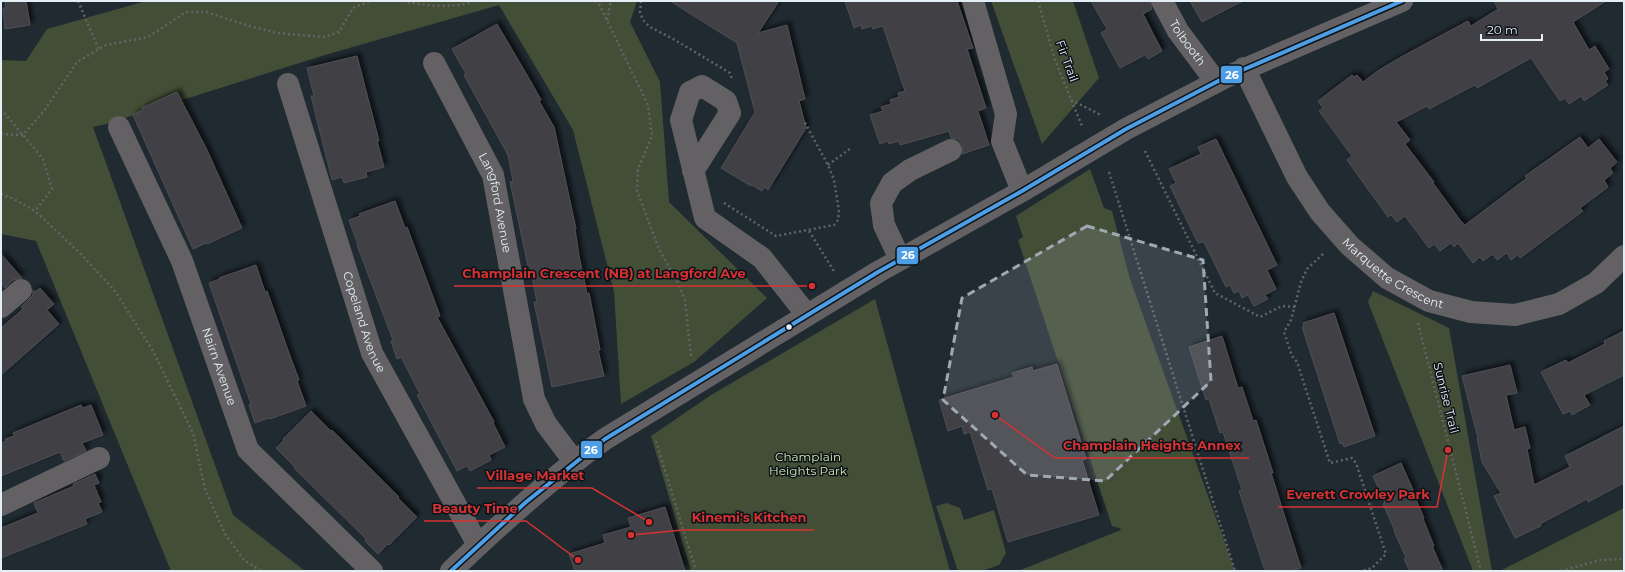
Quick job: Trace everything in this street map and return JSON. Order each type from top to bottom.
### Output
[{"type":"street","points":[[973,1],[1006,114],[1002,142],[1022,191]]},
{"type":"street","name":"Tolbooth","points":[[1162,1],[1178,31],[1216,82]]},
{"type":"street","points":[[451,571],[478,545],[574,462],[605,439],[900,259],[1022,191],[1126,129],[1216,82],[1244,68],[1402,1]]},
{"type":"street","name":"Langford Avenue","points":[[434,63],[493,175],[534,399],[546,424],[574,462]]},
{"type":"street","name":"Marquette Crescent","points":[[1244,68],[1297,177],[1320,212],[1350,246],[1387,278],[1429,301],[1471,312],[1515,315],[1559,304],[1596,283],[1624,256]]},
{"type":"street","name":"Copeland Avenue","points":[[288,84],[372,353],[478,545]]},
{"type":"street","name":"Nairn Avenue","points":[[119,127],[182,261],[248,450],[372,571]]},
{"type":"street","points":[[900,259],[884,225],[881,203],[892,183],[910,170],[951,150]]},
{"type":"street","points":[[693,171],[705,218],[762,258],[807,315]]},
{"type":"street","points":[[1,307],[21,290]]},
{"type":"street","points":[[1,504],[99,458]]},
{"type":"path","points":[[78,1],[99,50]]},
{"type":"path","points":[[23,135],[44,111],[77,62],[106,45],[148,37],[186,12],[206,12],[277,33],[322,37],[339,32],[353,8],[370,1]]},
{"type":"path","points":[[403,1],[420,6],[448,5],[474,1]]},
{"type":"path","points":[[594,1],[599,4],[648,106],[652,136],[638,169],[637,191],[659,249],[679,285],[684,300],[691,356]]},
{"type":"path","points":[[607,20],[610,1]]},
{"type":"path","points":[[641,1],[640,12],[642,20],[650,27],[730,73],[734,87]]},
{"type":"path","name":"Fir Trail","points":[[1038,1],[1055,60],[1082,126]]},
{"type":"path","points":[[1072,100],[1101,115]]},
{"type":"path","points":[[1,109],[44,159],[52,189],[35,211]]},
{"type":"path","points":[[723,202],[776,236],[834,225],[838,220],[839,211],[834,180],[828,165],[804,121]]},
{"type":"path","points":[[1,134],[23,135]]},
{"type":"path","points":[[828,165],[851,148]]},
{"type":"path","points":[[1145,151],[1216,293],[1260,317],[1282,306],[1295,307]]},
{"type":"path","points":[[1109,172],[1235,571]]},
{"type":"path","points":[[1,194],[14,199],[35,211],[79,252],[115,292],[153,351],[193,433],[205,489],[225,534],[244,560],[261,571]]},
{"type":"path","points":[[808,231],[835,273]]},
{"type":"path","points":[[1323,254],[1307,269],[1301,282],[1291,320],[1284,332],[1292,356],[1296,362],[1330,463],[1352,458],[1356,463],[1386,554],[1372,568],[1362,571]]},
{"type":"path","name":"Sunrise Trail","points":[[1418,323],[1481,571]]},
{"type":"path","points":[[656,441],[696,571]]},
{"type":"path","points":[[1561,571],[1600,560],[1624,559]]},
{"type":"highlighted area","points":[[1087,226],[1203,260],[1211,381],[1105,481],[1027,475],[943,400],[962,298]]},
{"type":"green space","points":[[146,1],[637,1],[630,22],[660,82],[669,202],[767,298],[694,362],[621,404],[614,292],[573,130],[499,5],[325,55],[93,127],[233,515],[305,571],[171,571],[36,241],[1,234],[1,60],[26,61],[47,29]]},
{"type":"green space","points":[[991,1],[1073,1],[1099,78],[1042,144]]},
{"type":"green space","points":[[1090,169],[1104,208],[1112,211],[1130,279],[1235,571],[1018,571],[1121,530],[1120,528],[1112,526],[1018,240],[1023,237],[1016,216]]},
{"type":"green space","points":[[1373,291],[1449,328],[1492,571],[1473,571],[1368,302]]},
{"type":"green space","name":"Champlain Heights Park","points":[[875,299],[950,571],[691,571],[651,436],[711,395]]},
{"type":"green space","points":[[947,503],[960,508],[964,520],[994,510],[1006,553],[999,565],[982,571],[958,571],[936,506]]},
{"type":"green space","points":[[1624,508],[1624,571],[1500,571]]},
{"type":"building","points":[[5,1],[26,1],[30,25],[5,29],[3,8],[6,8]]},
{"type":"building","points":[[670,1],[779,1],[758,33],[787,25],[805,99],[799,101],[806,128],[768,190],[764,187],[762,191],[752,185],[751,186],[721,168],[755,112],[737,43]]},
{"type":"building","points":[[845,1],[957,1],[973,48],[967,49],[986,108],[978,111],[989,145],[962,154],[962,144],[958,139],[951,138],[949,131],[900,145],[899,141],[889,144],[888,141],[880,144],[870,115],[883,111],[881,107],[891,104],[890,100],[899,97],[898,93],[905,91],[882,26],[873,29],[872,26],[862,29],[861,25],[854,28]]},
{"type":"building","points":[[1091,1],[1150,1],[1152,9],[1143,14],[1162,51],[1148,59],[1145,55],[1120,68],[1101,33],[1107,29]]},
{"type":"building","points":[[1190,1],[1243,1],[1202,22]]},
{"type":"building","points":[[1494,1],[1606,1],[1573,22],[1589,50],[1595,46],[1609,69],[1604,72],[1608,79],[1605,81],[1608,85],[1584,101],[1581,96],[1569,104],[1565,98],[1560,101],[1531,58],[1477,88],[1475,85],[1429,109],[1427,106],[1396,122],[1410,140],[1405,144],[1434,182],[1433,183],[1460,220],[1465,225],[1527,178],[1525,176],[1580,137],[1588,148],[1599,139],[1617,162],[1610,168],[1613,173],[1604,180],[1608,187],[1580,208],[1583,211],[1520,258],[1518,255],[1511,260],[1507,253],[1497,260],[1493,254],[1483,261],[1480,257],[1473,263],[1458,243],[1454,247],[1451,243],[1440,251],[1434,244],[1429,248],[1405,216],[1397,222],[1391,215],[1388,217],[1347,160],[1352,156],[1319,111],[1323,108],[1318,101],[1352,75],[1354,77],[1357,75],[1363,82],[1379,70],[1401,57],[1468,21],[1471,26],[1498,9]]},
{"type":"building","points":[[497,24],[541,100],[539,101],[554,127],[576,229],[579,256],[587,294],[589,293],[600,350],[598,350],[604,376],[552,387],[534,302],[537,302],[530,266],[528,266],[510,182],[513,181],[508,155],[464,75],[466,74],[452,49]]},
{"type":"building","points":[[357,56],[379,141],[377,141],[384,167],[366,172],[367,177],[344,183],[342,177],[332,180],[311,96],[314,96],[307,68]]},
{"type":"building","points":[[177,92],[207,150],[242,228],[193,249],[133,115],[143,110],[142,108]]},
{"type":"building","points":[[1216,139],[1277,265],[1267,270],[1276,289],[1265,295],[1268,299],[1254,306],[1248,295],[1242,298],[1239,291],[1234,293],[1230,285],[1226,287],[1204,242],[1198,243],[1170,186],[1176,183],[1169,169],[1201,154],[1198,147]]},
{"type":"building","points":[[395,201],[405,228],[407,227],[440,316],[437,317],[494,422],[493,423],[505,447],[489,455],[491,460],[470,471],[467,466],[457,471],[417,395],[420,394],[401,357],[397,359],[391,341],[393,340],[349,220],[360,216],[359,214]]},
{"type":"building","points":[[1,254],[22,278],[13,280],[5,288],[1,283]]},
{"type":"building","points":[[256,265],[299,380],[297,381],[306,406],[255,423],[249,405],[251,404],[209,283]]},
{"type":"building","points":[[40,288],[54,304],[47,310],[59,324],[1,375],[1,328],[23,309],[21,307],[33,295],[33,290],[35,292]]},
{"type":"building","points":[[1334,313],[1375,436],[1344,447],[1342,443],[1340,444],[1302,327],[1304,327],[1303,323]]},
{"type":"building","points":[[1624,331],[1624,375],[1584,395],[1590,405],[1572,415],[1570,411],[1563,414],[1541,372],[1566,360],[1568,363],[1605,344],[1604,341]]},
{"type":"building","points":[[1222,336],[1238,388],[1242,387],[1253,421],[1256,420],[1301,568],[1290,571],[1265,571],[1239,491],[1242,490],[1223,432],[1220,433],[1209,399],[1206,400],[1189,347]]},
{"type":"building","points":[[1057,364],[1086,459],[1082,460],[1099,515],[1008,542],[992,489],[988,490],[970,432],[964,434],[962,426],[948,431],[939,400],[1014,377],[1012,373],[1032,367],[1033,371]]},
{"type":"building","points":[[1510,365],[1517,393],[1506,395],[1514,430],[1525,427],[1530,448],[1527,449],[1534,485],[1570,467],[1565,456],[1624,426],[1624,483],[1588,502],[1587,499],[1540,524],[1541,526],[1515,538],[1494,496],[1501,493],[1482,462],[1478,438],[1462,376]]},
{"type":"building","points":[[81,405],[83,408],[91,405],[103,435],[82,443],[86,451],[64,461],[60,452],[1,476],[1,443],[6,441],[5,439],[14,436],[13,433]]},
{"type":"building","points":[[311,411],[399,497],[398,498],[417,517],[378,554],[365,541],[366,539],[294,468],[295,467],[276,448]]},
{"type":"building","points":[[1401,463],[1424,518],[1423,519],[1434,546],[1432,546],[1443,571],[1410,571],[1404,559],[1406,558],[1373,476]]},
{"type":"building","points":[[95,474],[99,483],[94,485],[101,502],[98,503],[102,512],[85,519],[87,524],[1,558],[1,528],[38,513],[34,503],[74,486],[73,484]]},
{"type":"building","points":[[665,507],[685,571],[575,571],[569,554],[605,543],[603,535],[631,527],[628,518]]},
{"type":"transit line","name":"26","points":[[451,571],[526,502],[605,439],[878,272],[1022,191],[1126,129],[1224,78],[1402,1]]},
{"type":"place","name":"Champlain Crescent (NB) at Langford Ave","points":[[812,286]]},
{"type":"place","name":"Champlain Heights Annex","points":[[995,415]]},
{"type":"place","name":"Everett Crowley Park","points":[[1448,450]]},
{"type":"place","name":"Village Market","points":[[649,522]]},
{"type":"place","name":"Kinemi's Kitchen","points":[[631,535]]},
{"type":"place","name":"Beauty Time","points":[[578,560]]}]
